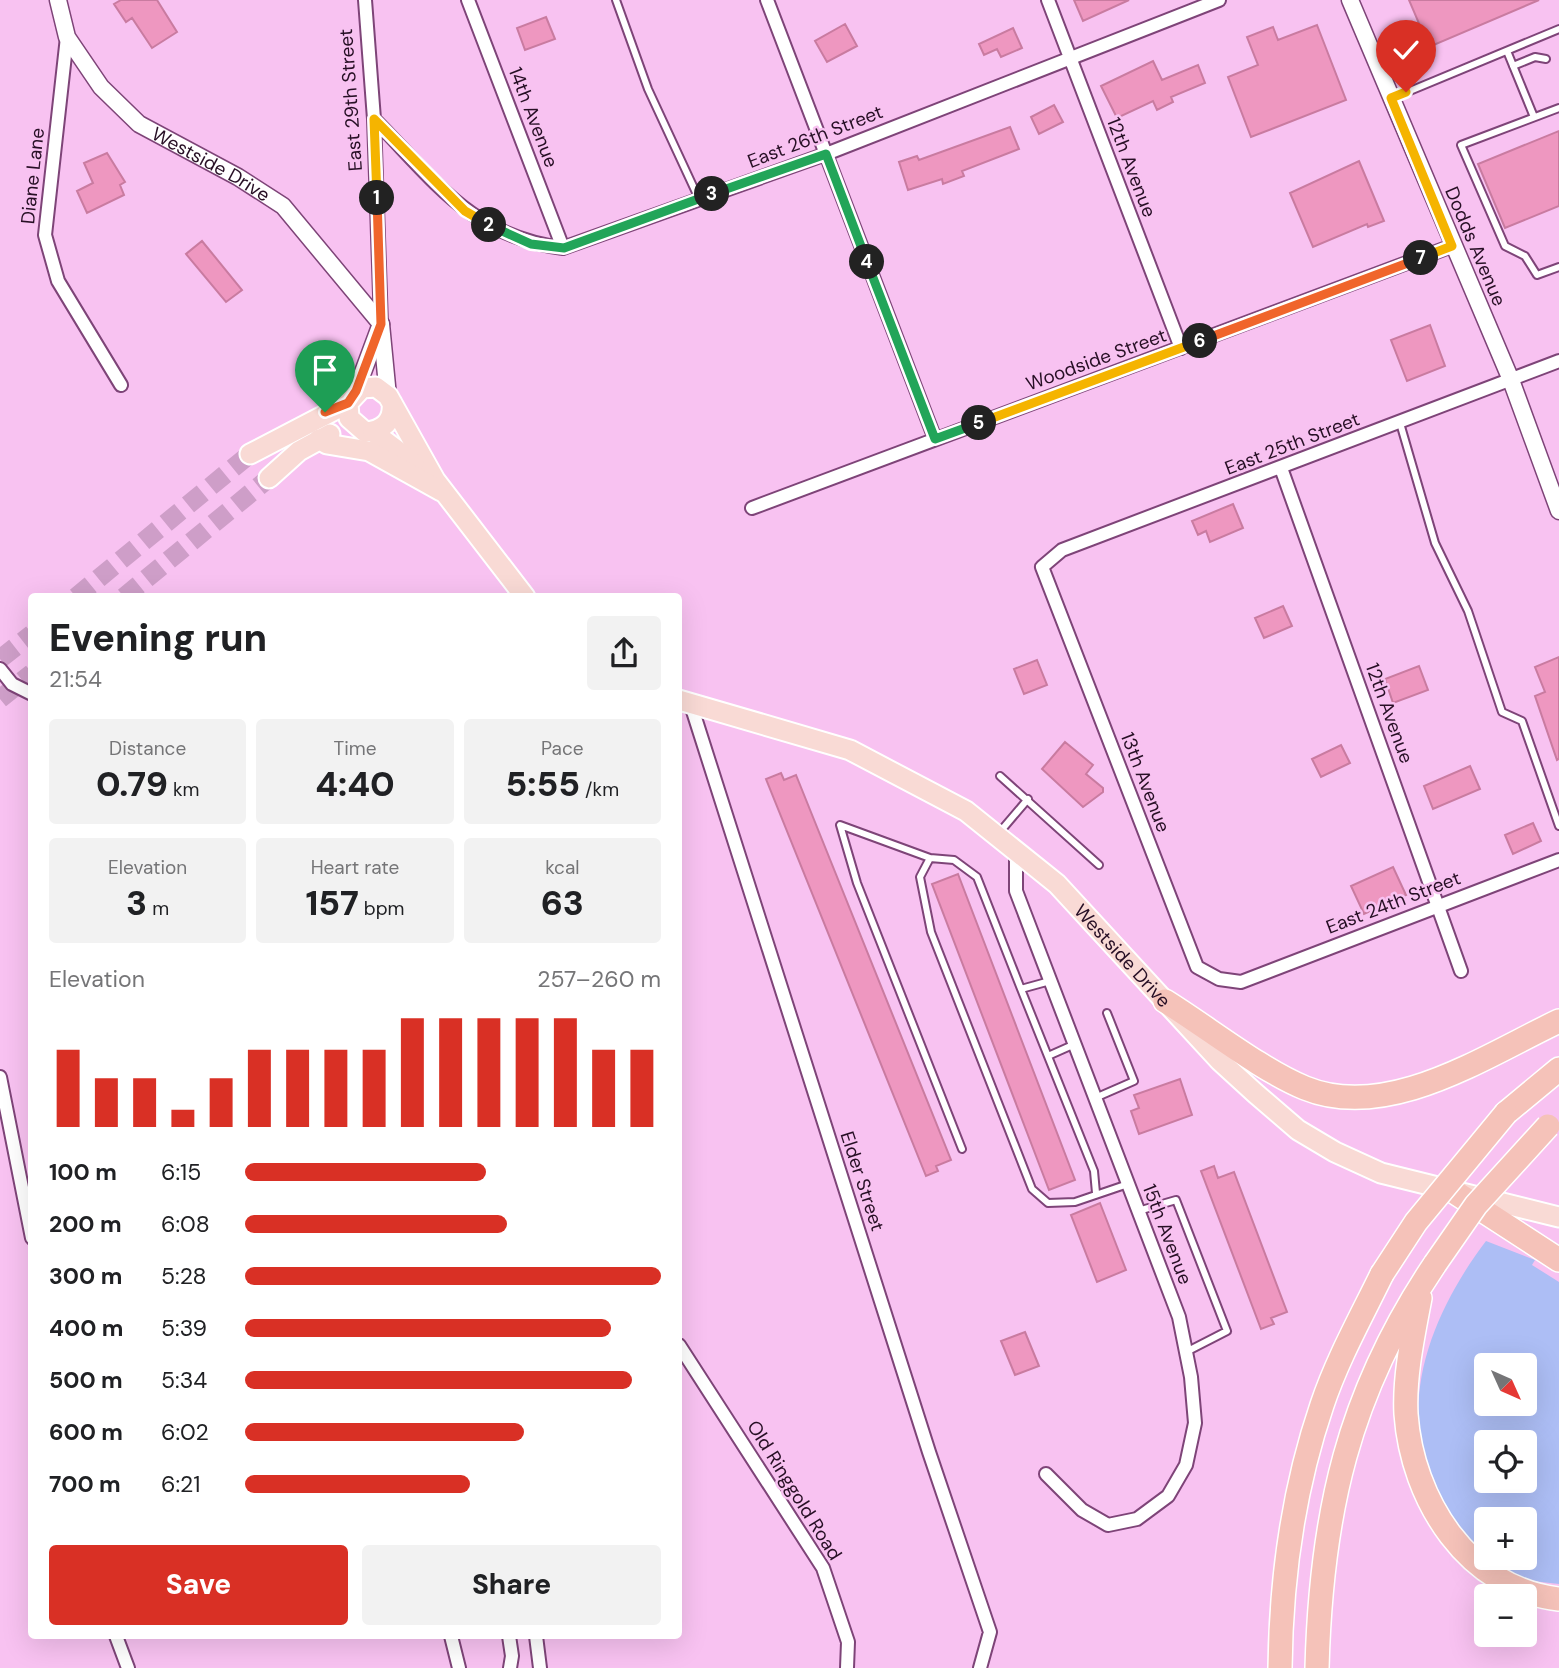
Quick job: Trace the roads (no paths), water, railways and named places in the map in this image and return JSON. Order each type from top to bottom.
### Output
[{"type":"highway","points":[[1165,1001],[1272,1070],[1305,1088],[1335,1097],[1395,1095],[1559,1021]]},
{"type":"highway","points":[[1280,1668],[1288,1549],[1299,1482],[1322,1403],[1382,1274],[1433,1200],[1506,1113],[1559,1069]]},
{"type":"highway","points":[[1317,1668],[1326,1533],[1362,1399],[1387,1344],[1429,1273],[1476,1205],[1553,1121]]},
{"type":"highway","points":[[1456,1193],[1559,1260]]},
{"type":"highway","points":[[1429,1273],[1412,1340],[1406,1413],[1415,1467],[1431,1505],[1459,1546],[1483,1570],[1514,1588],[1540,1597],[1559,1599]]},
{"type":"main road","points":[[250,454],[352,397],[376,387],[390,399],[440,487],[522,593]]},
{"type":"main road","points":[[352,397],[349,418],[440,487]]},
{"type":"main road","points":[[269,478],[299,451],[318,439],[387,424],[393,410],[390,399]]},
{"type":"main road","points":[[318,439],[327,444],[350,446],[386,459],[440,487]]},
{"type":"main road","name":"Westside Drive","points":[[685,703],[756,720],[850,750],[932,790],[997,834],[1057,884],[1220,1061],[1298,1130],[1335,1152],[1381,1173],[1559,1217]]},
{"type":"street","name":"Westside Drive","points":[[58,0],[67,37],[101,87],[139,124],[238,177],[283,206],[381,324]]},
{"type":"street","name":"East 29th Street","points":[[365,0],[374,119],[381,324],[390,399]]},
{"type":"street","name":"14th Avenue","points":[[468,0],[564,248]]},
{"type":"street","points":[[767,0],[935,439]]},
{"type":"street","name":"12th Avenue","points":[[1048,0],[1181,348]]},
{"type":"street","name":"East 26th Street","points":[[374,119],[465,211],[499,231],[531,244],[564,248],[826,154],[1219,0]]},
{"type":"street","name":"Dodds Avenue","points":[[1350,0],[1511,380],[1559,511]]},
{"type":"street","name":"Diane Lane","points":[[67,37],[45,235],[58,281],[121,384]]},
{"type":"street","name":"Woodside Street","points":[[752,508],[1452,246]]},
{"type":"street","name":"East 29th Street","points":[[352,397],[381,324]]},
{"type":"street","name":"East 25th Street","points":[[1042,567],[1062,550],[1559,361]]},
{"type":"street","name":"12th Avenue","points":[[1281,468],[1461,971]]},
{"type":"street","name":"13th Avenue","points":[[1042,567],[1197,967],[1219,979],[1241,982]]},
{"type":"street","points":[[2,675],[28,692]]},
{"type":"street","name":"Elder Street","points":[[685,703],[990,1632],[980,1668]]},
{"type":"street","name":"15th Avenue","points":[[1016,848],[1016,891],[1179,1317],[1195,1423],[1186,1465],[1168,1496],[1137,1519],[1108,1525],[1082,1510],[1046,1474]]},
{"type":"street","name":"East 24th Street","points":[[1241,982],[1559,860]]},
{"type":"street","points":[[0,1077],[28,1218]]},
{"type":"street","name":"Old Ringgold Road","points":[[682,1350],[823,1568],[848,1642],[847,1668]]},
{"type":"street","points":[[117,1639],[128,1668]]},
{"type":"street","points":[[452,1639],[458,1668]]},
{"type":"street","points":[[509,1639],[512,1656],[510,1668]]},
{"type":"street","points":[[536,1639],[540,1668]]},
{"type":"lane","points":[[616,0],[648,89],[699,199]]},
{"type":"lane","points":[[1391,98],[1559,29]]},
{"type":"lane","points":[[1513,66],[1535,57],[1541,49]]},
{"type":"lane","points":[[1507,51],[1534,117]]},
{"type":"lane","points":[[1535,57],[1546,59]]},
{"type":"lane","points":[[1559,108],[1461,145],[1505,246],[1525,256],[1538,275],[1559,267]]},
{"type":"lane","points":[[1400,422],[1435,543],[1468,611],[1502,712],[1522,721],[1559,826]]},
{"type":"lane","points":[[1000,776],[1099,865]]},
{"type":"lane","points":[[997,834],[1028,799]]},
{"type":"lane","points":[[962,1149],[857,883],[840,825],[930,859],[954,860],[977,877],[1094,1171],[1096,1193]]},
{"type":"lane","points":[[930,859],[920,877],[931,932],[1032,1189],[1048,1203],[1075,1202],[1128,1184]]},
{"type":"lane","points":[[1021,989],[1050,981]]},
{"type":"lane","points":[[1095,1098],[1134,1081],[1107,1013]]},
{"type":"lane","points":[[1048,1056],[1074,1045]]},
{"type":"lane","points":[[1138,1211],[1176,1200],[1227,1331],[1186,1352]]},
{"type":"tunnel","points":[[81,593],[250,454]]},
{"type":"tunnel","points":[[129,593],[269,478]]},
{"type":"tunnel","points":[[0,659],[28,637]]},
{"type":"tunnel","points":[[0,699],[28,676]]}]
